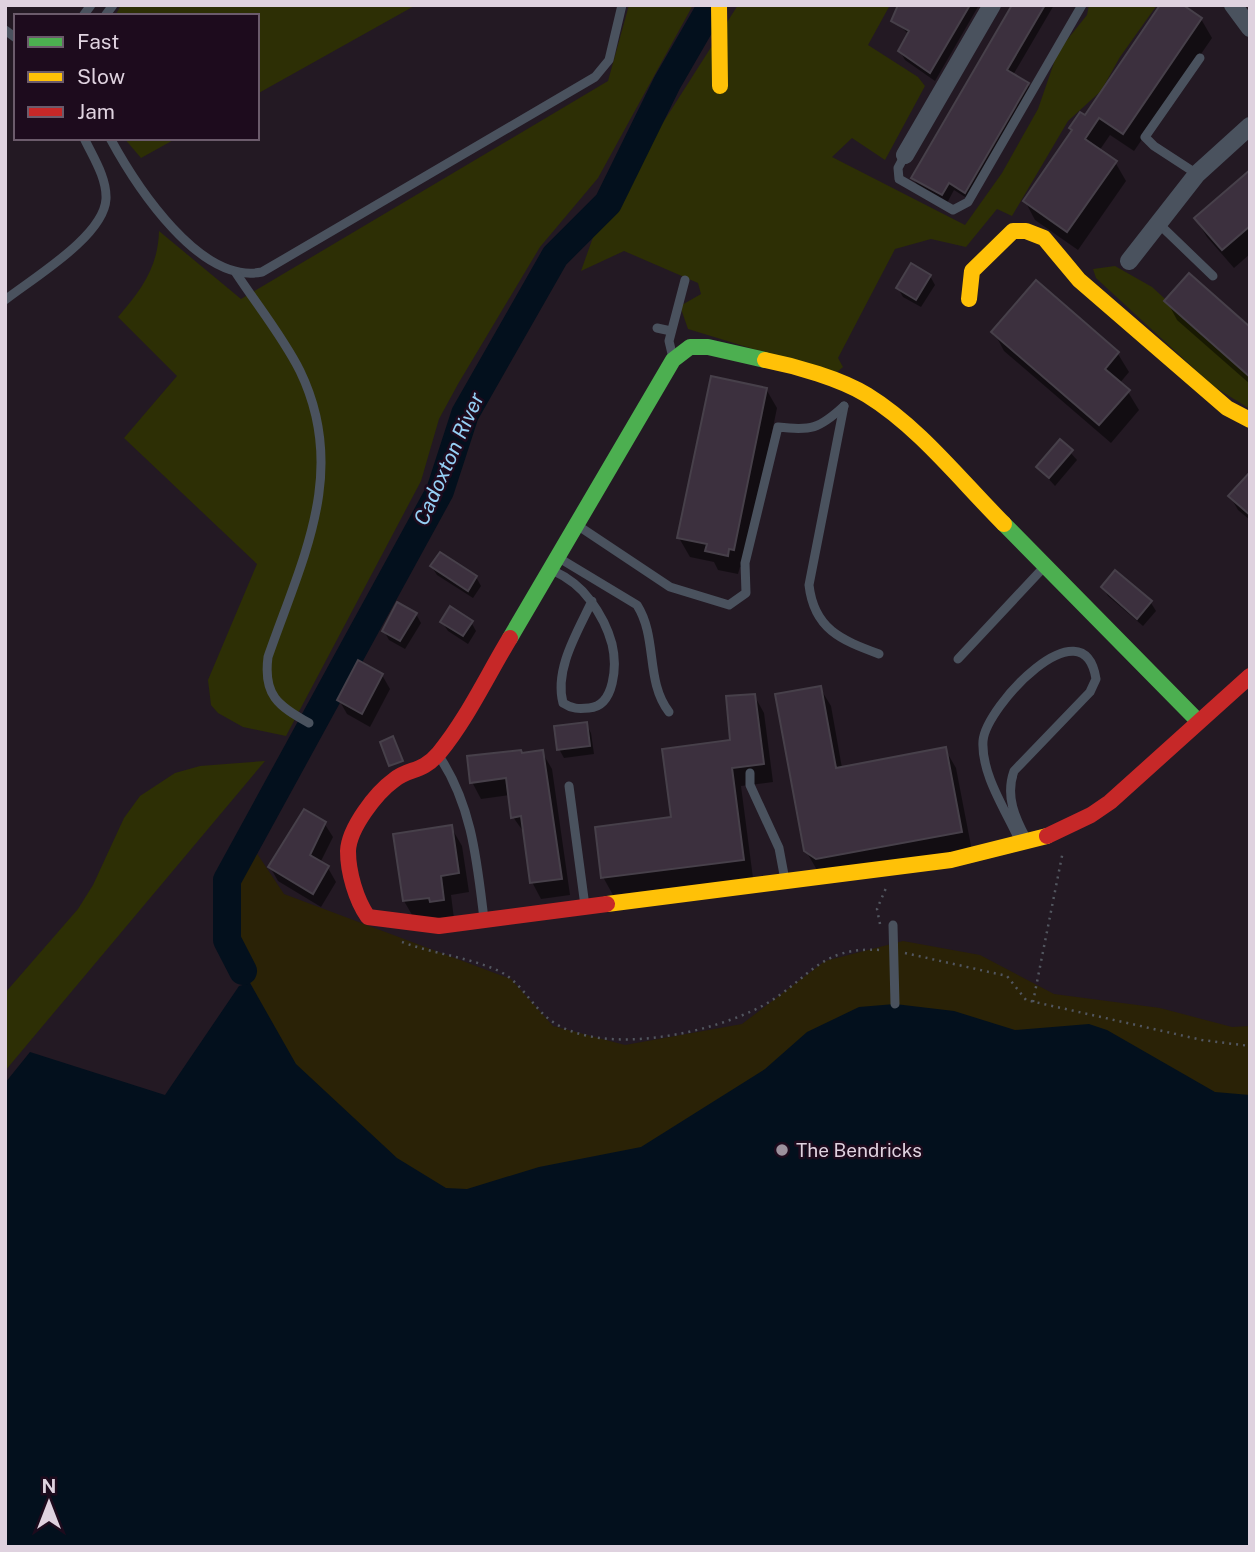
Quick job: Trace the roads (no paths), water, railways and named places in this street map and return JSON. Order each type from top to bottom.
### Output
[{"type":"street","points":[[719,5],[720,86]]},
{"type":"street","points":[[905,155],[992,5]]},
{"type":"street","points":[[1233,5],[1250,28]]},
{"type":"street","points":[[1129,261],[1197,174],[1250,126]]},
{"type":"street","points":[[969,299],[972,271],[998,245],[1013,231],[1039,232],[1048,239],[1062,263],[1079,280],[1227,408],[1250,421]]},
{"type":"street","points":[[1198,722],[907,426],[866,394],[790,365],[708,347],[690,347],[673,360],[438,754],[421,770],[397,777],[383,789],[355,829],[348,850],[358,903],[368,917],[439,926],[951,860],[1024,843],[1068,827],[1110,802],[1250,676]]},
{"type":"lane","points":[[111,140],[148,200],[210,262],[236,273],[249,275],[278,265],[595,77],[609,60],[622,5]]},
{"type":"lane","points":[[905,155],[898,168],[899,179],[953,210],[968,202],[1082,5]]},
{"type":"lane","points":[[1197,174],[1154,146],[1146,137],[1200,58]]},
{"type":"lane","points":[[5,300],[98,224],[106,199],[104,186],[85,140]]},
{"type":"lane","points":[[1159,224],[1213,276]]},
{"type":"lane","points":[[236,273],[299,369],[315,408],[323,454],[321,496],[268,657],[266,674],[271,694],[285,710],[309,723]]},
{"type":"lane","points":[[673,360],[669,341],[685,280]]},
{"type":"lane","points":[[657,328],[671,331]]},
{"type":"lane","points":[[848,385],[809,585],[811,601],[821,622],[847,642],[879,654]]},
{"type":"lane","points":[[576,525],[670,587],[729,605],[746,593],[745,563],[778,427],[806,430],[824,424],[844,406]]},
{"type":"lane","points":[[554,563],[592,601],[612,645],[610,691],[606,702],[595,708],[570,708],[563,703],[561,684],[577,631],[592,601]]},
{"type":"lane","points":[[554,563],[637,605],[645,617],[657,697],[669,712]]},
{"type":"lane","points":[[958,659],[1045,566]]},
{"type":"lane","points":[[1071,651],[1084,655],[1092,666],[1096,679],[1090,692],[1014,771],[1010,785],[1011,801],[1024,843],[987,769],[983,750],[985,731],[1003,702],[1051,656],[1071,651]]},
{"type":"lane","points":[[438,754],[455,783],[469,821],[484,920]]},
{"type":"lane","points":[[750,772],[750,785],[779,848],[785,882]]},
{"type":"lane","points":[[569,786],[585,908]]},
{"type":"lane","points":[[893,930],[895,1004]]},
{"type":"water","points":[[250,983],[296,1064],[397,1158],[446,1188],[467,1189],[539,1167],[641,1147],[765,1069],[807,1032],[859,1007],[895,1004],[954,1011],[1015,1030],[1089,1024],[1107,1030],[1215,1092],[1250,1095],[1250,1547],[5,1547],[5,1083],[30,1052],[165,1095],[239,986]]},
{"type":"waterway","name":"Cadoxton River","points":[[243,971],[227,940],[227,880],[440,491],[465,414],[555,256],[608,203],[667,83],[712,5]]},
{"type":"place","name":"The Bendricks","points":[[782,1150]]}]
